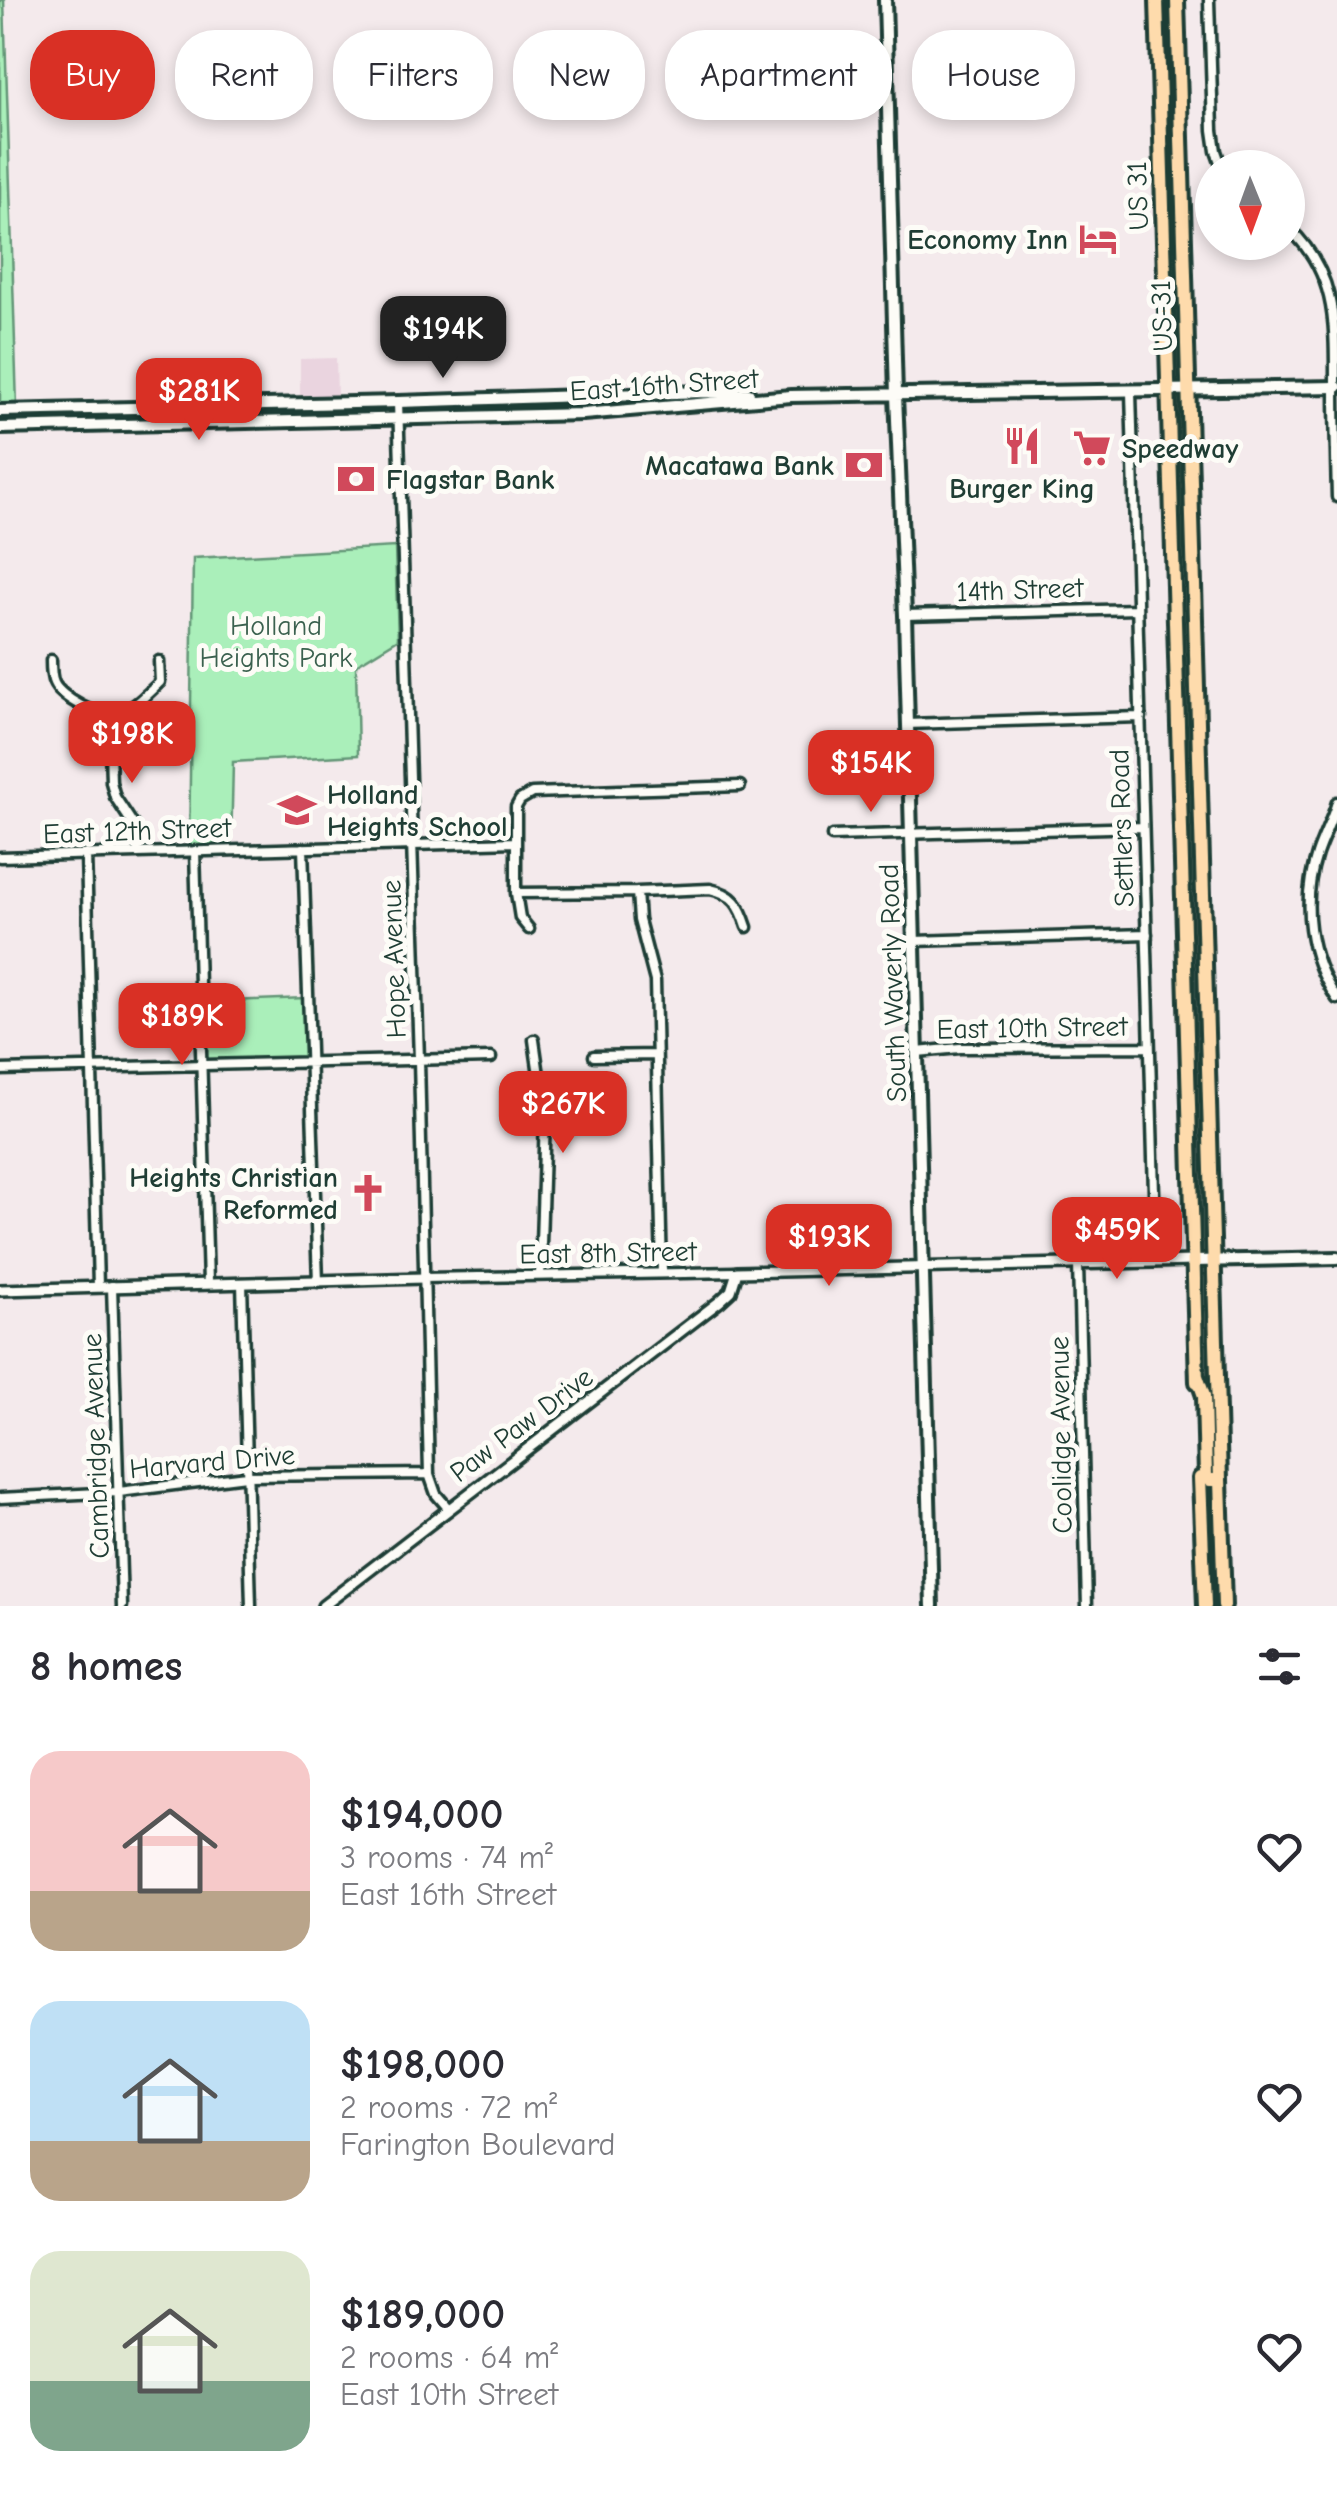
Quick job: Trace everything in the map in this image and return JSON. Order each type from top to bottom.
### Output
[{"type":"highway","name":"US 31","points":[[1157,0],[1205,1606]]},
{"type":"highway","name":"US-31","points":[[1177,0],[1188,390]]},
{"type":"highway","points":[[1161,160],[1171,160],[1182,172]]},
{"type":"highway","name":"US 31","points":[[1188,390],[1224,1606]]},
{"type":"highway","points":[[1173,604],[1194,603]]},
{"type":"highway","points":[[1187,1044],[1208,1054]]},
{"type":"highway","points":[[1197,1376],[1204,1396],[1206,1478],[1220,1480]]},
{"type":"main road","name":"South Waverly Road","points":[[885,0],[932,1606]]},
{"type":"main road","name":"East 16th Street","points":[[0,411],[702,392],[791,396],[1336,387]]},
{"type":"main road","name":"East 16th Street","points":[[0,428],[584,414],[791,396]]},
{"type":"main road","name":"East 8th Street","points":[[1194,1261],[1337,1258]]},
{"type":"street","points":[[1209,0],[1216,150]]},
{"type":"street","points":[[1305,247],[1328,285],[1334,311],[1337,497]]},
{"type":"street","name":"Settlers Road","points":[[1131,392],[1156,1262]]},
{"type":"street","name":"Hope Avenue","points":[[398,402],[429,1474],[436,1494],[448,1508]]},
{"type":"street","name":"14th Street","points":[[905,615],[1137,608]]},
{"type":"street","points":[[51,660],[52,682],[62,692],[93,713],[109,716],[118,715],[160,682],[159,661]]},
{"type":"street","points":[[109,716],[111,782],[115,797],[136,828],[138,853]]},
{"type":"street","points":[[908,724],[1141,717]]},
{"type":"street","points":[[529,928],[520,918],[516,893],[516,807],[520,800],[532,793],[740,786]]},
{"type":"street","points":[[1337,802],[1316,858],[1308,905],[1314,951],[1337,999]]},
{"type":"street","points":[[832,836],[1142,827]]},
{"type":"street","name":"East 12th Street","points":[[0,857],[516,842]]},
{"type":"street","points":[[304,848],[318,1282]]},
{"type":"street","points":[[195,851],[208,1283]]},
{"type":"street","points":[[86,854],[98,1286]]},
{"type":"street","points":[[516,893],[710,888],[729,894],[740,906],[747,927]]},
{"type":"street","points":[[637,892],[638,920],[655,981],[662,1273]]},
{"type":"street","points":[[914,941],[1147,934]]},
{"type":"street","points":[[534,1040],[545,1117],[540,1275]]},
{"type":"street","name":"East 10th Street","points":[[917,1052],[960,1048],[1149,1047]]},
{"type":"street","points":[[594,1056],[656,1055]]},
{"type":"street","points":[[0,1070],[491,1058]]},
{"type":"street","name":"East 8th Street","points":[[0,1290],[1194,1261]]},
{"type":"street","name":"Coolidge Avenue","points":[[1078,1264],[1087,1606]]},
{"type":"street","name":"Paw Paw Drive","points":[[323,1606],[719,1302],[735,1284],[736,1272]]},
{"type":"street","points":[[242,1283],[251,1606]]},
{"type":"street","name":"Cambridge Avenue","points":[[112,1286],[122,1606]]},
{"type":"street","name":"Harvard Drive","points":[[0,1498],[119,1492],[246,1476],[429,1474]]},
{"type":"shaded area","points":[[336,358],[337,395],[300,397],[300,359]]},
{"type":"green space","points":[[0,0],[4,0],[17,406],[0,406]]},
{"type":"green space","name":"Holland Heights Park","points":[[395,547],[398,639],[356,665],[358,755],[233,762],[231,850],[189,851],[193,558]]},
{"type":"green space","points":[[305,998],[304,1057],[208,1060],[204,1055],[203,1002]]},
{"type":"place","name":"Economy Inn","points":[[1098,239]]},
{"type":"place","name":"Burger King","points":[[1022,446]]},
{"type":"place","name":"Speedway","points":[[1092,448]]},
{"type":"place","name":"Macatawa Bank","points":[[864,465]]},
{"type":"place","name":"Flagstar Bank","points":[[356,479]]},
{"type":"place","name":"Holland Heights School","points":[[297,810]]},
{"type":"place","name":"Heights Christian Reformed","points":[[368,1193]]}]
